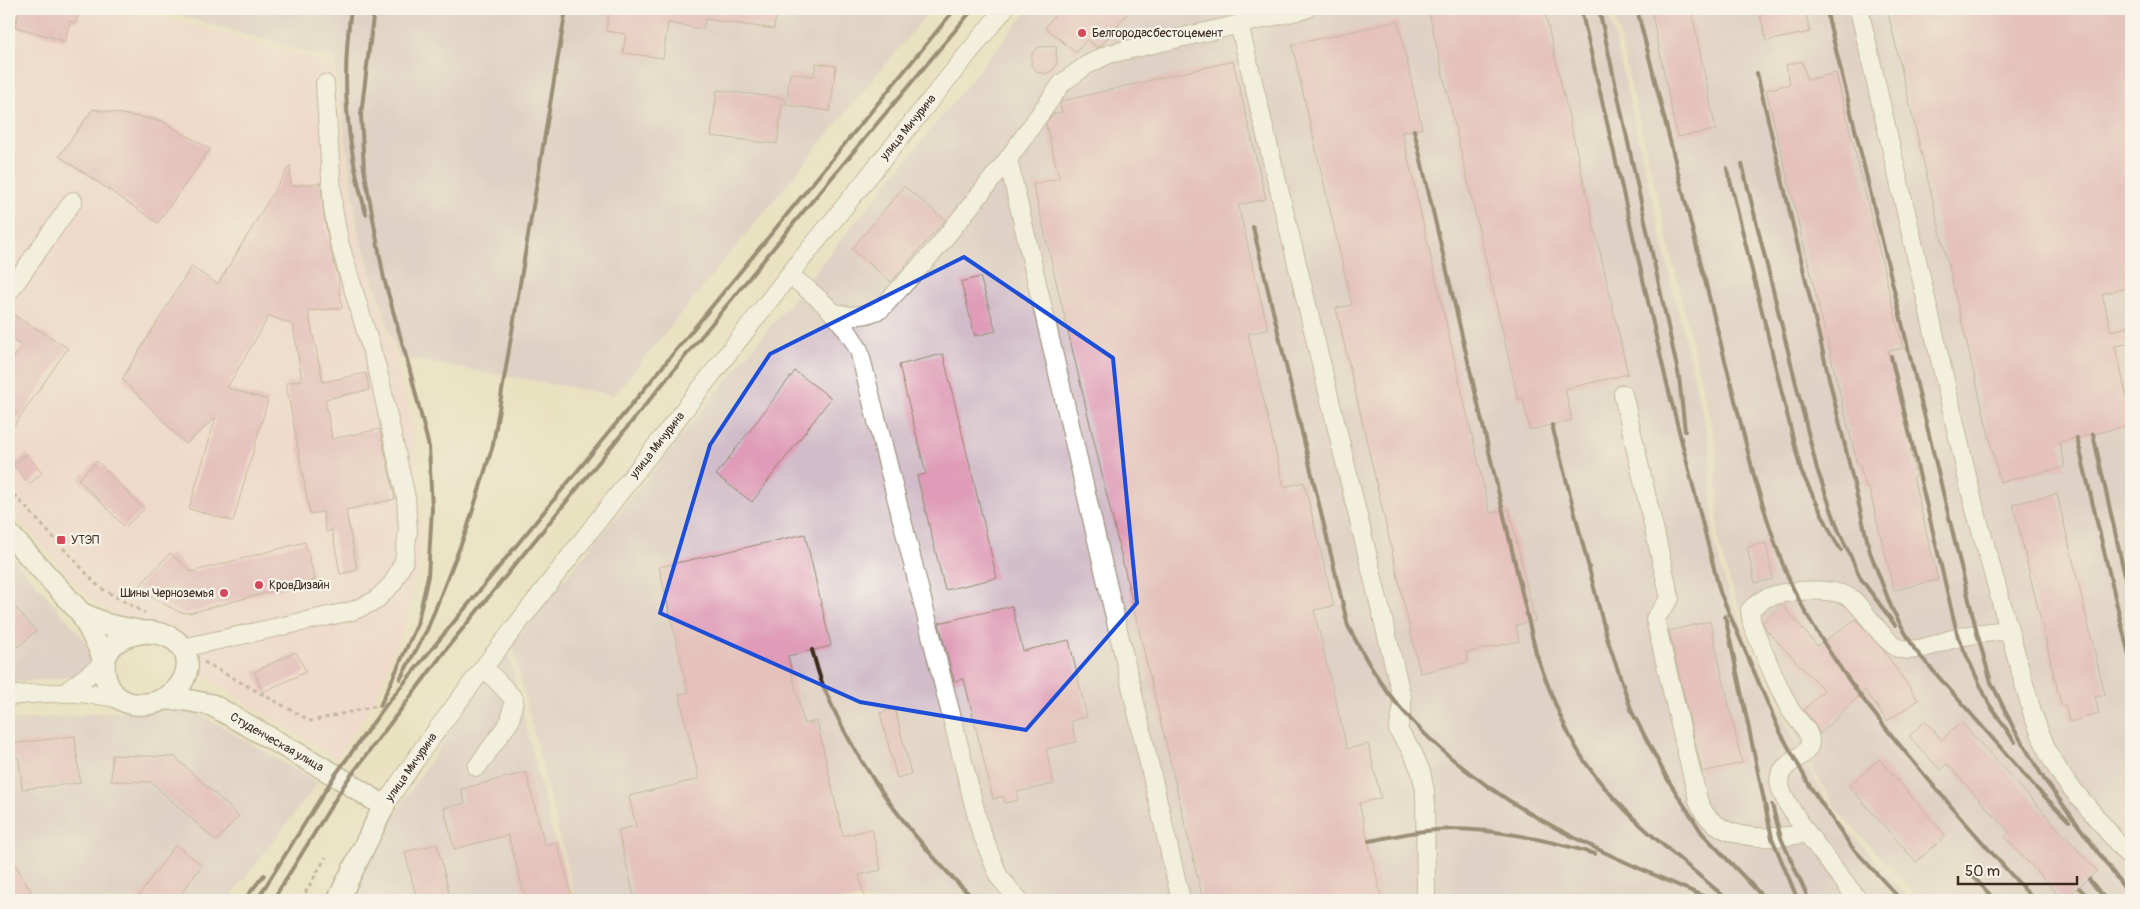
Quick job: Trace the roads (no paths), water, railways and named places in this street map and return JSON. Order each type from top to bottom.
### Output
[{"type":"main road","points":[[9,534],[81,613],[99,648],[104,663],[104,674],[109,687],[115,694],[133,704],[163,699],[180,686],[188,659]]},
{"type":"main road","points":[[81,613],[108,625],[146,623],[167,635],[188,659],[212,705]]},
{"type":"main road","points":[[104,663],[115,643],[131,635],[146,623]]},
{"type":"main road","name":"Студенческая улица","points":[[163,699],[181,699],[212,705],[335,775],[384,806]]},
{"type":"main road","name":"улица Мичурина","points":[[338,900],[384,806]]},
{"type":"street","name":"улица Мичурина","points":[[384,806],[422,750],[484,668],[789,275],[1004,9]]},
{"type":"street","points":[[835,313],[852,316],[867,314],[881,309],[936,249],[1008,159],[1062,83],[1087,65],[1109,54],[1306,9]]},
{"type":"street","points":[[1859,9],[1973,502],[2033,714],[2048,753],[2064,779],[2131,859]]},
{"type":"street","points":[[1240,24],[1402,698],[1402,711],[1398,730],[1412,751],[1421,772],[1425,791],[1426,900]]},
{"type":"street","points":[[188,659],[304,622],[352,611],[375,601],[393,583],[404,561],[408,531],[406,498],[378,371],[339,242],[332,200],[325,84]]},
{"type":"street","points":[[1008,159],[1180,900]]},
{"type":"street","points":[[9,292],[73,202]]},
{"type":"street","points":[[789,275],[835,313],[855,342],[865,368],[980,829],[999,877],[1018,900]]},
{"type":"street","points":[[1623,394],[1670,598],[1656,619],[1698,800],[1705,814],[1720,826],[1733,832],[1772,838],[1807,833]]},
{"type":"street","points":[[1858,900],[1807,833],[1779,784],[1780,775],[1786,765],[1808,748],[1810,740],[1807,732],[1790,710],[1752,624],[1750,610],[1759,601],[1771,596],[1795,591],[1830,591],[1852,599],[1885,637],[1899,648],[1915,650],[1958,637],[2009,630]]},
{"type":"street","points":[[67,691],[104,663]]},
{"type":"street","points":[[478,767],[510,721],[514,698],[484,668]]},
{"type":"street","points":[[9,696],[67,691],[124,700]]},
{"type":"railway","points":[[351,9],[346,62],[347,112],[354,162],[366,214]]},
{"type":"railway","points":[[374,9],[361,115],[364,169],[384,279],[429,447],[432,509],[428,576],[417,625],[380,706]]},
{"type":"railway","points":[[400,679],[427,630],[467,529],[493,445],[566,9]]},
{"type":"railway","points":[[257,900],[335,775],[386,705],[955,9]]},
{"type":"railway","points":[[273,900],[346,782],[451,643],[798,218],[973,9]]},
{"type":"railway","points":[[1581,9],[1666,380],[1720,592],[1779,730],[1811,788],[1851,846],[1901,900]]},
{"type":"railway","points":[[1599,9],[1679,377],[1685,431]]},
{"type":"railway","points":[[1637,9],[1755,480],[1788,577],[1821,639],[1852,685],[1904,751],[2034,900]]},
{"type":"railway","points":[[1826,9],[1977,633],[1991,682],[2014,729],[2044,779],[2131,897]]},
{"type":"railway","points":[[1757,73],[1870,552],[1892,609],[1915,650],[2037,789],[2069,821]]},
{"type":"railway","points":[[1414,130],[1536,653],[1554,700],[1567,730],[1583,759],[1608,791],[1657,840],[1728,900]]},
{"type":"railway","points":[[1742,164],[1817,469],[1838,529],[1861,579],[1895,625]]},
{"type":"railway","points":[[1727,168],[1801,471],[1841,550]]},
{"type":"railway","points":[[1253,227],[1348,626],[1380,682],[1404,712],[1437,745],[1472,775],[1509,800],[1587,844],[1712,900]]},
{"type":"railway","points":[[1891,356],[1958,637],[1989,704],[2015,742]]},
{"type":"railway","points":[[1552,425],[1607,638],[1632,712],[1668,780],[1702,833],[1766,900]]},
{"type":"railway","points":[[2093,434],[2131,603]]},
{"type":"railway","points":[[2077,438],[2131,664]]},
{"type":"railway","points":[[1725,616],[1772,838],[1798,900]]},
{"type":"railway","points":[[812,650],[819,675],[838,719],[871,775],[910,829],[975,900]]},
{"type":"railway","points":[[1772,805],[1781,838],[1809,900]]},
{"type":"railway","points":[[1369,841],[1445,829],[1488,831],[1533,838],[1595,854]]},
{"type":"railway","points":[[1969,872],[1995,900]]},
{"type":"railway","points":[[244,900],[264,875]]},
{"type":"railway","points":[[2089,879],[2106,900]]},
{"type":"railway","points":[[2079,888],[2091,900]]},
{"type":"place","name":"Белгородасбестоцемент","points":[[1082,33]]},
{"type":"place","name":"УТЭП","points":[[61,540]]},
{"type":"place","name":"КровДизайн","points":[[259,585]]},
{"type":"place","name":"Шины Черноземья","points":[[224,593]]}]
